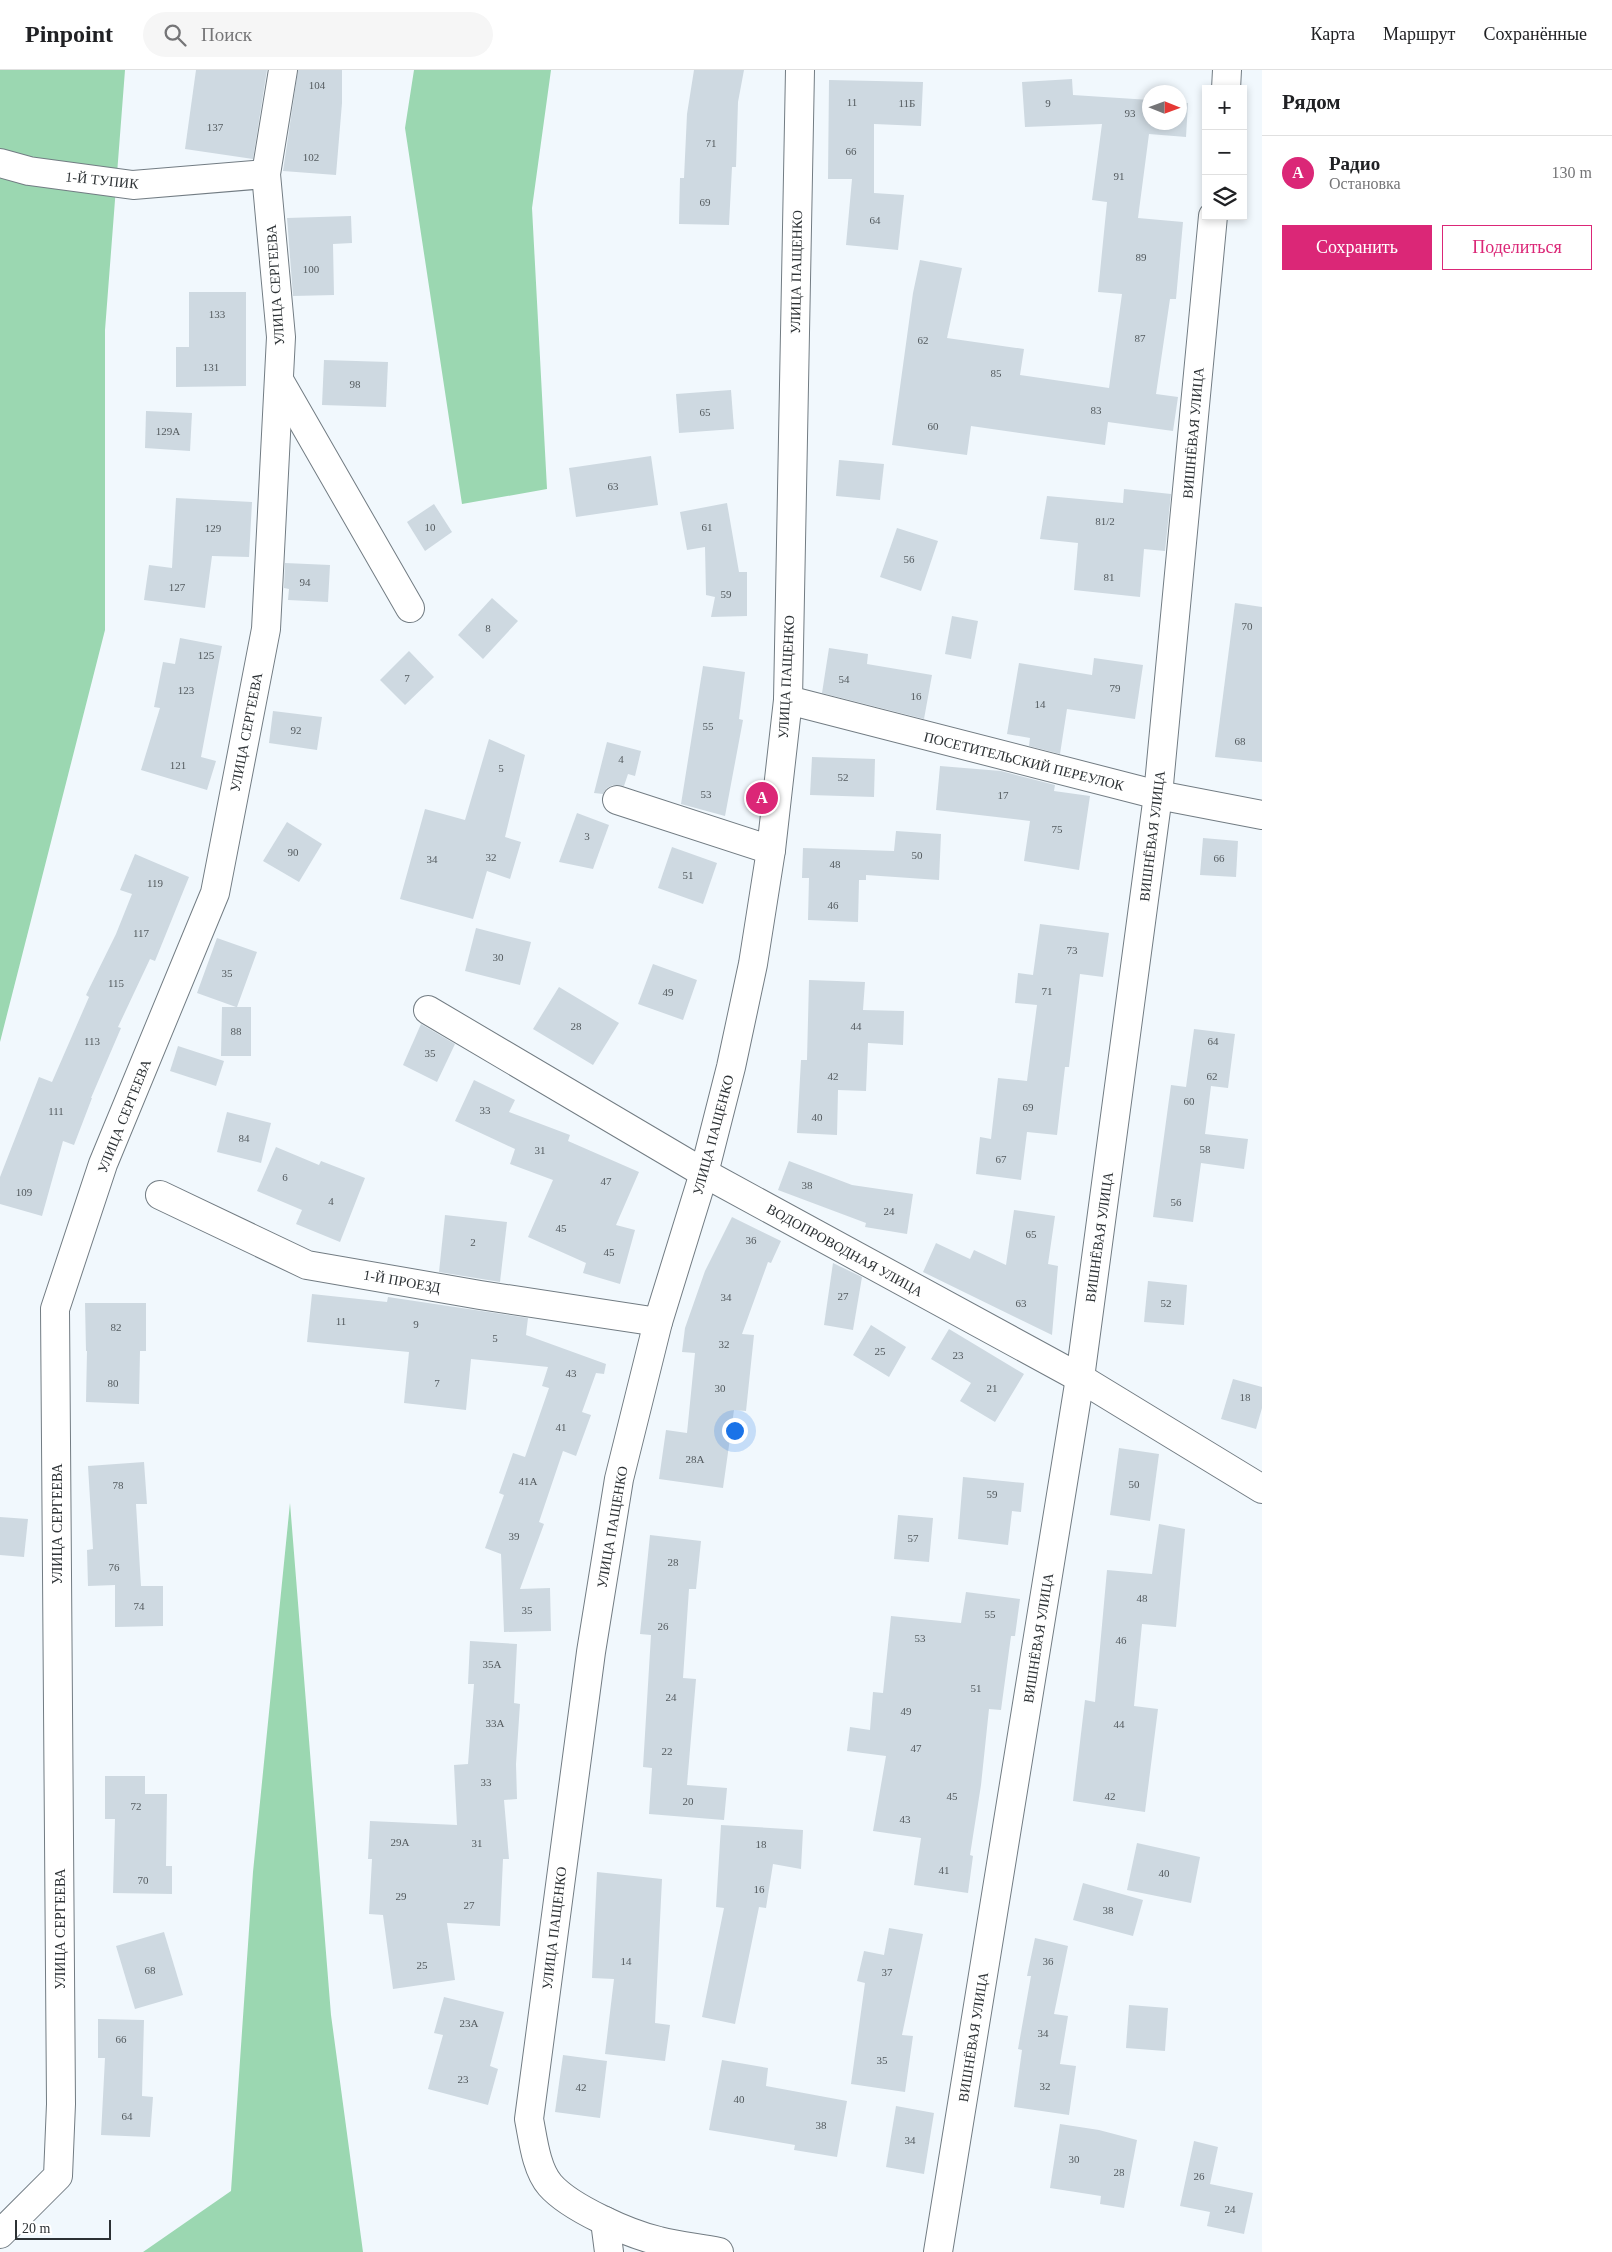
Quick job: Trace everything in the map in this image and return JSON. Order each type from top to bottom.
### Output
[{"type":"street","name":"УЛИЦА СЕРГЕЕВА","points":[[0,2234],[58,2176],[61,2104],[55,1309],[103,1164],[215,893],[266,629],[281,337],[266,174],[283,70]]},
{"type":"street","name":"УЛИЦА ПАЩЕНКО","points":[[605,2221],[575,2204],[549,2184],[536,2155],[529,2119],[592,1642],[619,1479],[658,1322],[704,1173],[731,1067],[753,964],[771,850],[788,700],[800,70]]},
{"type":"street","points":[[1226,85],[1228,70]]},
{"type":"street","name":"1-Й ТУПИК","points":[[0,164],[29,171],[133,185],[266,174]]},
{"type":"street","name":"ВИШНЁВАЯ УЛИЦА","points":[[938,2252],[1080,1378],[1158,795],[1214,220]]},
{"type":"street","points":[[278,380],[410,608]]},
{"type":"street","name":"ПОСЕТИТЕЛЬСКИЙ ПЕРЕУЛОК","points":[[788,700],[1158,795],[1262,815]]},
{"type":"street","points":[[617,800],[771,850]]},
{"type":"street","name":"ВОДОПРОВОДНАЯ УЛИЦА","points":[[428,1010],[704,1173],[1080,1378],[1262,1489]]},
{"type":"street","name":"1-Й ПРОЕЗД","points":[[160,1196],[307,1265],[480,1295],[658,1322]]},
{"type":"street","points":[[609,2252],[605,2221],[657,2241],[719,2252]]},
{"type":"green space","points":[[0,70],[125,70],[105,330],[105,630],[0,1042]]},
{"type":"green space","points":[[414,70],[551,70],[532,208],[547,489],[462,504],[405,128]]},
{"type":"green space","points":[[290,1503],[331,2015],[363,2252],[143,2252],[231,2191],[253,1872]]},
{"type":"building","points":[[196,70],[267,70],[253,159],[185,149]]},
{"type":"building","points":[[298,70],[342,70],[342,103],[336,175],[283,171]]},
{"type":"building","points":[[694,70],[744,70],[738,102],[736,167],[732,167],[729,225],[679,224],[680,178],[684,178],[687,114]]},
{"type":"building","points":[[1072,79],[1073,95],[1142,99],[1142,130],[1186,130],[1186,137],[1149,134],[1138,218],[1183,222],[1176,299],[1170,299],[1156,394],[1178,397],[1173,431],[1108,422],[1105,445],[971,426],[967,455],[892,445],[913,293],[920,260],[962,268],[947,338],[1024,349],[1020,375],[1109,388],[1122,294],[1098,292],[1107,202],[1092,200],[1102,124],[1025,127],[1022,82]]},
{"type":"building","points":[[829,80],[923,82],[921,126],[874,124],[874,193],[904,195],[898,250],[846,245],[852,179],[828,179]]},
{"type":"building","points":[[351,216],[352,243],[333,244],[334,295],[293,296],[287,218]]},
{"type":"building","points":[[189,292],[246,292],[246,386],[176,387],[176,347],[189,347]]},
{"type":"building","points":[[324,360],[388,362],[386,407],[322,405]]},
{"type":"building","points":[[731,390],[734,429],[679,433],[676,394]]},
{"type":"building","points":[[146,411],[192,413],[190,451],[145,448]]},
{"type":"building","points":[[651,456],[658,505],[576,517],[569,468]]},
{"type":"building","points":[[839,460],[884,464],[880,500],[836,496]]},
{"type":"building","points":[[1124,489],[1171,494],[1165,551],[1144,549],[1140,597],[1074,590],[1078,543],[1040,539],[1047,496],[1123,503]]},
{"type":"building","points":[[176,498],[252,502],[249,557],[212,556],[205,608],[144,600],[149,565],[172,568]]},
{"type":"building","points":[[727,503],[739,572],[747,572],[747,616],[711,617],[715,597],[706,595],[705,547],[687,550],[680,512]]},
{"type":"building","points":[[434,504],[452,532],[425,551],[407,522]]},
{"type":"building","points":[[897,528],[938,541],[921,591],[880,577]]},
{"type":"building","points":[[285,563],[330,565],[328,602],[288,600],[289,589],[284,588]]},
{"type":"building","points":[[492,598],[518,621],[483,659],[458,635]]},
{"type":"building","points":[[1235,603],[1262,607],[1262,762],[1215,757]]},
{"type":"building","points":[[952,616],[978,621],[971,659],[945,654]]},
{"type":"building","points":[[180,638],[222,646],[201,757],[216,761],[207,790],[141,770],[160,708],[154,707],[163,662],[175,664]]},
{"type":"building","points":[[829,648],[868,654],[867,664],[932,675],[924,719],[822,693]]},
{"type":"building","points":[[409,651],[434,677],[405,705],[380,680]]},
{"type":"building","points":[[1094,658],[1143,665],[1135,719],[1067,709],[1060,754],[1029,746],[1030,738],[1007,734],[1019,663],[1092,675]]},
{"type":"building","points":[[703,666],[745,672],[739,719],[743,720],[725,816],[681,804]]},
{"type":"building","points":[[273,711],[322,717],[317,750],[269,743]]},
{"type":"building","points":[[489,739],[525,755],[505,837],[521,842],[510,879],[487,871],[473,919],[400,899],[425,809],[465,820]]},
{"type":"building","points":[[607,742],[641,751],[635,776],[628,774],[624,786],[613,785],[607,788],[603,794],[594,793]]},
{"type":"building","points":[[812,757],[875,759],[874,797],[810,795]]},
{"type":"building","points":[[940,766],[1001,771],[1055,785],[1054,791],[1090,796],[1079,870],[1024,861],[1030,821],[936,810]]},
{"type":"building","points":[[577,813],[609,825],[593,869],[559,862]]},
{"type":"building","points":[[287,822],[322,844],[299,882],[263,861]]},
{"type":"building","points":[[896,831],[941,834],[939,880],[866,875],[866,880],[859,880],[858,922],[808,920],[809,878],[802,878],[803,848],[894,851]]},
{"type":"building","points":[[1203,838],[1238,841],[1236,877],[1200,875]]},
{"type":"building","points":[[672,847],[717,863],[703,904],[658,888]]},
{"type":"building","points":[[135,854],[189,877],[155,961],[150,959],[118,1027],[121,1028],[91,1098],[74,1145],[63,1141],[42,1216],[0,1204],[0,1177],[39,1077],[52,1082],[89,997],[86,995],[116,934],[132,894],[120,890]]},
{"type":"building","points":[[1040,924],[1109,933],[1103,977],[1080,974],[1069,1067],[1065,1067],[1057,1135],[1027,1132],[1021,1180],[976,1174],[980,1137],[991,1139],[998,1078],[1027,1081],[1037,1005],[1015,1003],[1018,973],[1033,975]]},
{"type":"building","points":[[476,928],[531,942],[520,985],[465,971]]},
{"type":"building","points":[[217,938],[257,952],[237,1007],[251,1007],[251,1056],[221,1056],[222,1007],[236,1007],[197,993]]},
{"type":"building","points":[[653,964],[697,980],[683,1020],[638,1004]]},
{"type":"building","points":[[809,980],[865,982],[863,1010],[904,1011],[903,1045],[868,1043],[866,1091],[838,1090],[837,1135],[797,1133],[801,1060],[807,1060]]},
{"type":"building","points":[[559,987],[619,1023],[593,1065],[533,1029]]},
{"type":"building","points":[[421,1024],[455,1044],[437,1082],[403,1065]]},
{"type":"building","points":[[1194,1029],[1235,1034],[1228,1088],[1211,1086],[1205,1134],[1248,1139],[1244,1169],[1201,1163],[1193,1222],[1153,1217],[1171,1085],[1186,1087]]},
{"type":"building","points":[[178,1046],[224,1061],[216,1086],[170,1071]]},
{"type":"building","points":[[474,1080],[515,1100],[509,1112],[570,1135],[568,1141],[639,1172],[616,1225],[635,1230],[620,1284],[583,1273],[586,1263],[528,1237],[553,1180],[510,1164],[515,1149],[455,1121]]},
{"type":"building","points":[[227,1112],[271,1123],[261,1163],[217,1152]]},
{"type":"building","points":[[276,1147],[319,1165],[321,1161],[365,1178],[340,1242],[296,1224],[302,1210],[257,1191]]},
{"type":"building","points":[[789,1161],[852,1185],[913,1194],[907,1234],[865,1227],[866,1223],[778,1190]]},
{"type":"building","points":[[1014,1210],[1055,1216],[1048,1264],[1058,1266],[1052,1335],[923,1272],[936,1243],[970,1259],[974,1250],[1006,1265]]},
{"type":"building","points":[[445,1215],[507,1222],[500,1282],[439,1272]]},
{"type":"building","points":[[732,1217],[781,1241],[771,1263],[768,1262],[742,1334],[754,1335],[746,1411],[734,1410],[723,1488],[659,1479],[666,1430],[687,1433],[695,1353],[682,1352],[685,1328],[705,1271]]},
{"type":"building","points":[[833,1263],[862,1277],[853,1330],[824,1325]]},
{"type":"building","points":[[1148,1281],[1187,1285],[1184,1325],[1144,1322]]},
{"type":"building","points":[[312,1294],[387,1302],[388,1297],[528,1318],[526,1335],[606,1364],[604,1374],[596,1373],[582,1412],[591,1415],[576,1456],[563,1451],[539,1522],[544,1524],[520,1589],[550,1588],[551,1631],[504,1632],[501,1554],[485,1548],[504,1495],[499,1493],[513,1453],[525,1457],[549,1388],[542,1386],[548,1367],[471,1359],[466,1410],[404,1403],[409,1352],[307,1342]]},
{"type":"building","points":[[85,1303],[146,1303],[146,1351],[140,1351],[139,1404],[86,1402],[87,1351]]},
{"type":"building","points":[[871,1325],[906,1347],[889,1377],[853,1355]]},
{"type":"building","points":[[949,1329],[1024,1374],[995,1422],[960,1401],[971,1383],[931,1359]]},
{"type":"building","points":[[1233,1379],[1262,1387],[1262,1408],[1256,1429],[1221,1419]]},
{"type":"building","points":[[1119,1448],[1159,1454],[1150,1521],[1110,1515]]},
{"type":"building","points":[[144,1462],[147,1504],[136,1504],[141,1586],[163,1586],[163,1626],[115,1627],[115,1585],[88,1586],[87,1550],[93,1549],[88,1466]]},
{"type":"building","points":[[963,1477],[1024,1483],[1021,1512],[1012,1511],[1008,1545],[958,1539]]},
{"type":"building","points":[[898,1515],[933,1518],[929,1562],[894,1559]]},
{"type":"building","points":[[0,1517],[28,1519],[24,1557],[0,1555]]},
{"type":"building","points":[[1159,1524],[1185,1529],[1176,1627],[1142,1624],[1134,1706],[1158,1709],[1145,1812],[1073,1801],[1085,1700],[1095,1702],[1107,1570],[1152,1574]]},
{"type":"building","points":[[650,1535],[701,1541],[696,1589],[689,1589],[683,1678],[696,1679],[687,1785],[727,1788],[724,1820],[649,1814],[652,1768],[643,1767],[651,1635],[640,1634]]},
{"type":"building","points":[[966,1592],[1020,1599],[1015,1636],[1011,1636],[1001,1710],[989,1709],[981,1785],[970,1855],[973,1856],[968,1893],[914,1885],[921,1838],[873,1831],[886,1756],[847,1751],[850,1727],[870,1730],[873,1692],[883,1693],[891,1616],[961,1623]]},
{"type":"building","points":[[470,1641],[517,1644],[514,1703],[520,1704],[516,1764],[517,1799],[504,1800],[509,1859],[503,1859],[500,1926],[447,1923],[455,1980],[393,1989],[383,1915],[369,1914],[372,1859],[368,1859],[370,1821],[457,1825],[454,1765],[468,1764],[474,1684],[468,1684]]},
{"type":"building","points":[[105,1776],[145,1776],[145,1794],[167,1794],[166,1866],[172,1866],[172,1894],[113,1893],[115,1819],[105,1819]]},
{"type":"building","points":[[721,1825],[803,1830],[801,1869],[773,1864],[766,1908],[759,1907],[735,2024],[702,2017],[724,1908],[716,1907]]},
{"type":"building","points":[[1137,1843],[1200,1857],[1191,1903],[1127,1890]]},
{"type":"building","points":[[597,1872],[662,1879],[655,2023],[670,2025],[665,2061],[605,2054],[614,1979],[592,1978]]},
{"type":"building","points":[[1083,1883],[1143,1900],[1133,1936],[1073,1920]]},
{"type":"building","points":[[889,1928],[923,1934],[902,2035],[913,2036],[905,2092],[851,2084],[865,1983],[857,1981],[864,1951],[884,1955]]},
{"type":"building","points":[[164,1932],[183,1995],[135,2009],[116,1946]]},
{"type":"building","points":[[1035,1938],[1068,1946],[1054,2014],[1068,2016],[1060,2064],[1076,2066],[1069,2115],[1014,2107],[1022,2050],[1018,2049],[1031,1976],[1027,1976]]},
{"type":"building","points":[[444,1997],[504,2012],[490,2066],[498,2069],[488,2105],[428,2089],[443,2035],[434,2033]]},
{"type":"building","points":[[1129,2005],[1168,2008],[1165,2051],[1126,2048]]},
{"type":"building","points":[[98,2019],[144,2020],[142,2096],[153,2097],[150,2137],[101,2135],[105,2058],[98,2058]]},
{"type":"building","points":[[563,2055],[607,2061],[600,2118],[555,2112]]},
{"type":"building","points":[[722,2060],[768,2068],[766,2086],[847,2101],[837,2157],[794,2150],[795,2145],[709,2130]]},
{"type":"building","points":[[896,2106],[934,2113],[924,2174],[886,2167]]},
{"type":"building","points":[[1060,2124],[1099,2130],[1137,2140],[1124,2208],[1100,2204],[1101,2196],[1050,2188]]},
{"type":"building","points":[[1194,2141],[1218,2147],[1210,2184],[1253,2193],[1244,2234],[1207,2226],[1210,2212],[1180,2206]]},
{"type":"place","name":"Радио","points":[[762,798]]}]
